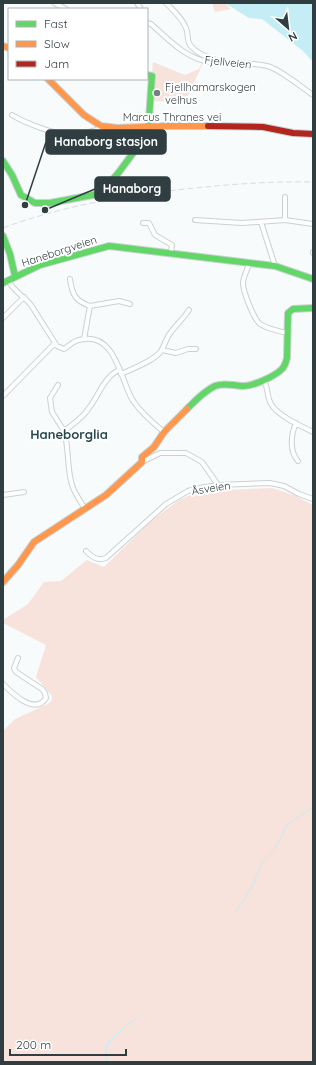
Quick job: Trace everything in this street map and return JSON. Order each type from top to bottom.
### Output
[{"type":"street","points":[[54,3],[64,8]]},
{"type":"street","points":[[166,3],[178,15],[186,28],[189,45],[206,57],[222,62]]},
{"type":"street","name":"Fjellveien","points":[[149,24],[180,50],[194,57],[209,62],[268,66],[278,71],[313,95]]},
{"type":"street","points":[[3,161],[12,175],[21,195],[35,203],[50,203],[98,194],[108,185],[145,138],[148,132],[152,76],[148,75]]},
{"type":"street","name":"Marcus Thranes vei","points":[[49,80],[84,115],[101,126],[117,128],[148,126],[263,127],[293,133],[313,134]]},
{"type":"street","points":[[12,115],[34,125],[70,135],[97,130],[101,126]]},
{"type":"street","points":[[285,197],[285,220]]},
{"type":"street","points":[[195,220],[242,223],[285,220],[313,224]]},
{"type":"street","points":[[261,222],[275,266]]},
{"type":"street","points":[[143,223],[149,223],[155,235],[172,245],[171,252]]},
{"type":"street","points":[[3,236],[16,276]]},
{"type":"street","name":"Haneborgveien","points":[[5,281],[40,265],[109,246],[250,262],[275,266],[313,278]]},
{"type":"street","points":[[250,262],[243,283],[254,314],[259,323],[272,329],[287,333]]},
{"type":"street","points":[[70,279],[74,296],[90,306],[118,301],[130,304]]},
{"type":"street","points":[[5,281],[31,305],[57,346],[64,349],[75,342],[84,339],[102,342],[116,358],[126,388],[136,405],[164,432]]},
{"type":"street","points":[[3,318],[24,297]]},
{"type":"street","points":[[84,339],[90,306]]},
{"type":"street","points":[[142,462],[142,457],[154,447],[164,432],[178,417],[212,388],[225,384],[245,386],[264,380],[282,369],[286,364],[288,311],[293,309],[313,308]]},
{"type":"street","points":[[64,431],[80,419],[89,409],[109,377],[144,364],[162,350],[165,340],[189,310]]},
{"type":"street","points":[[3,396],[55,344]]},
{"type":"street","points":[[162,350],[176,353],[188,349],[196,350]]},
{"type":"street","points":[[264,380],[272,406],[278,412],[313,432]]},
{"type":"street","points":[[58,385],[50,398],[52,412],[64,431],[67,441],[70,480],[74,492],[85,509]]},
{"type":"street","points":[[296,423],[293,434],[292,450],[298,461]]},
{"type":"street","points":[[3,582],[18,565],[34,542],[106,495],[142,462],[160,453],[186,453],[202,462],[218,485]]},
{"type":"street","name":"Åsveien","points":[[86,551],[95,559],[106,558],[166,504],[188,491],[218,485],[270,483],[277,484],[313,498]]},
{"type":"street","points":[[3,495],[24,492]]},
{"type":"street","points":[[3,684],[18,698],[34,705],[42,704],[46,698],[42,689],[16,672],[14,668],[18,658]]},
{"type":"shaded area","points":[[212,3],[225,3],[231,9],[215,12]]},
{"type":"shaded area","points":[[153,62],[185,75],[199,69],[203,63],[185,102],[150,101]]},
{"type":"shaded area","points":[[272,488],[296,496],[313,505],[313,1062],[3,1062],[3,731],[15,719],[48,704],[52,700],[52,696],[36,677],[46,645],[3,623],[3,620],[28,604],[44,582],[61,581],[87,560],[104,567],[150,522],[179,500],[200,491]]},
{"type":"water","points":[[225,3],[313,3],[313,62],[303,51],[262,19],[249,18]]},
{"type":"waterway","points":[[236,912],[251,888],[263,861],[275,849],[287,825],[313,807]]},
{"type":"waterway","points":[[107,1062],[106,1045],[121,1030],[138,1017]]},
{"type":"railway","points":[[3,228],[45,214],[132,196],[227,185],[313,182]]},
{"type":"traffic: fast","points":[[3,161],[12,175],[21,195],[35,203],[50,203],[102,192],[148,133],[152,76],[148,75]]},
{"type":"traffic: fast","points":[[3,236],[10,254],[15,276]]},
{"type":"traffic: fast","points":[[3,283],[40,265],[109,246],[275,266],[313,279]]},
{"type":"traffic: fast","points":[[187,409],[203,393],[215,386],[226,384],[247,386],[274,375],[282,369],[287,358],[288,313],[293,309],[313,308]]},
{"type":"traffic: slow","points":[[3,46],[8,48]]},
{"type":"traffic: slow","points":[[49,80],[84,115],[101,126],[117,128],[208,126]]},
{"type":"traffic: slow","points":[[3,582],[18,565],[34,542],[106,495],[142,462],[142,457],[154,447],[164,432],[187,409]]},
{"type":"traffic: jam","points":[[208,126],[263,127],[293,133],[313,134]]},
{"type":"place","name":"Fjellhamarskogen velhus","points":[[157,93]]},
{"type":"place","name":"Hanaborg stasjon","points":[[25,205]]},
{"type":"place","name":"Hanaborg","points":[[45,210]]},
{"type":"district","name":"Haneborglia","points":[[69,434]]}]
